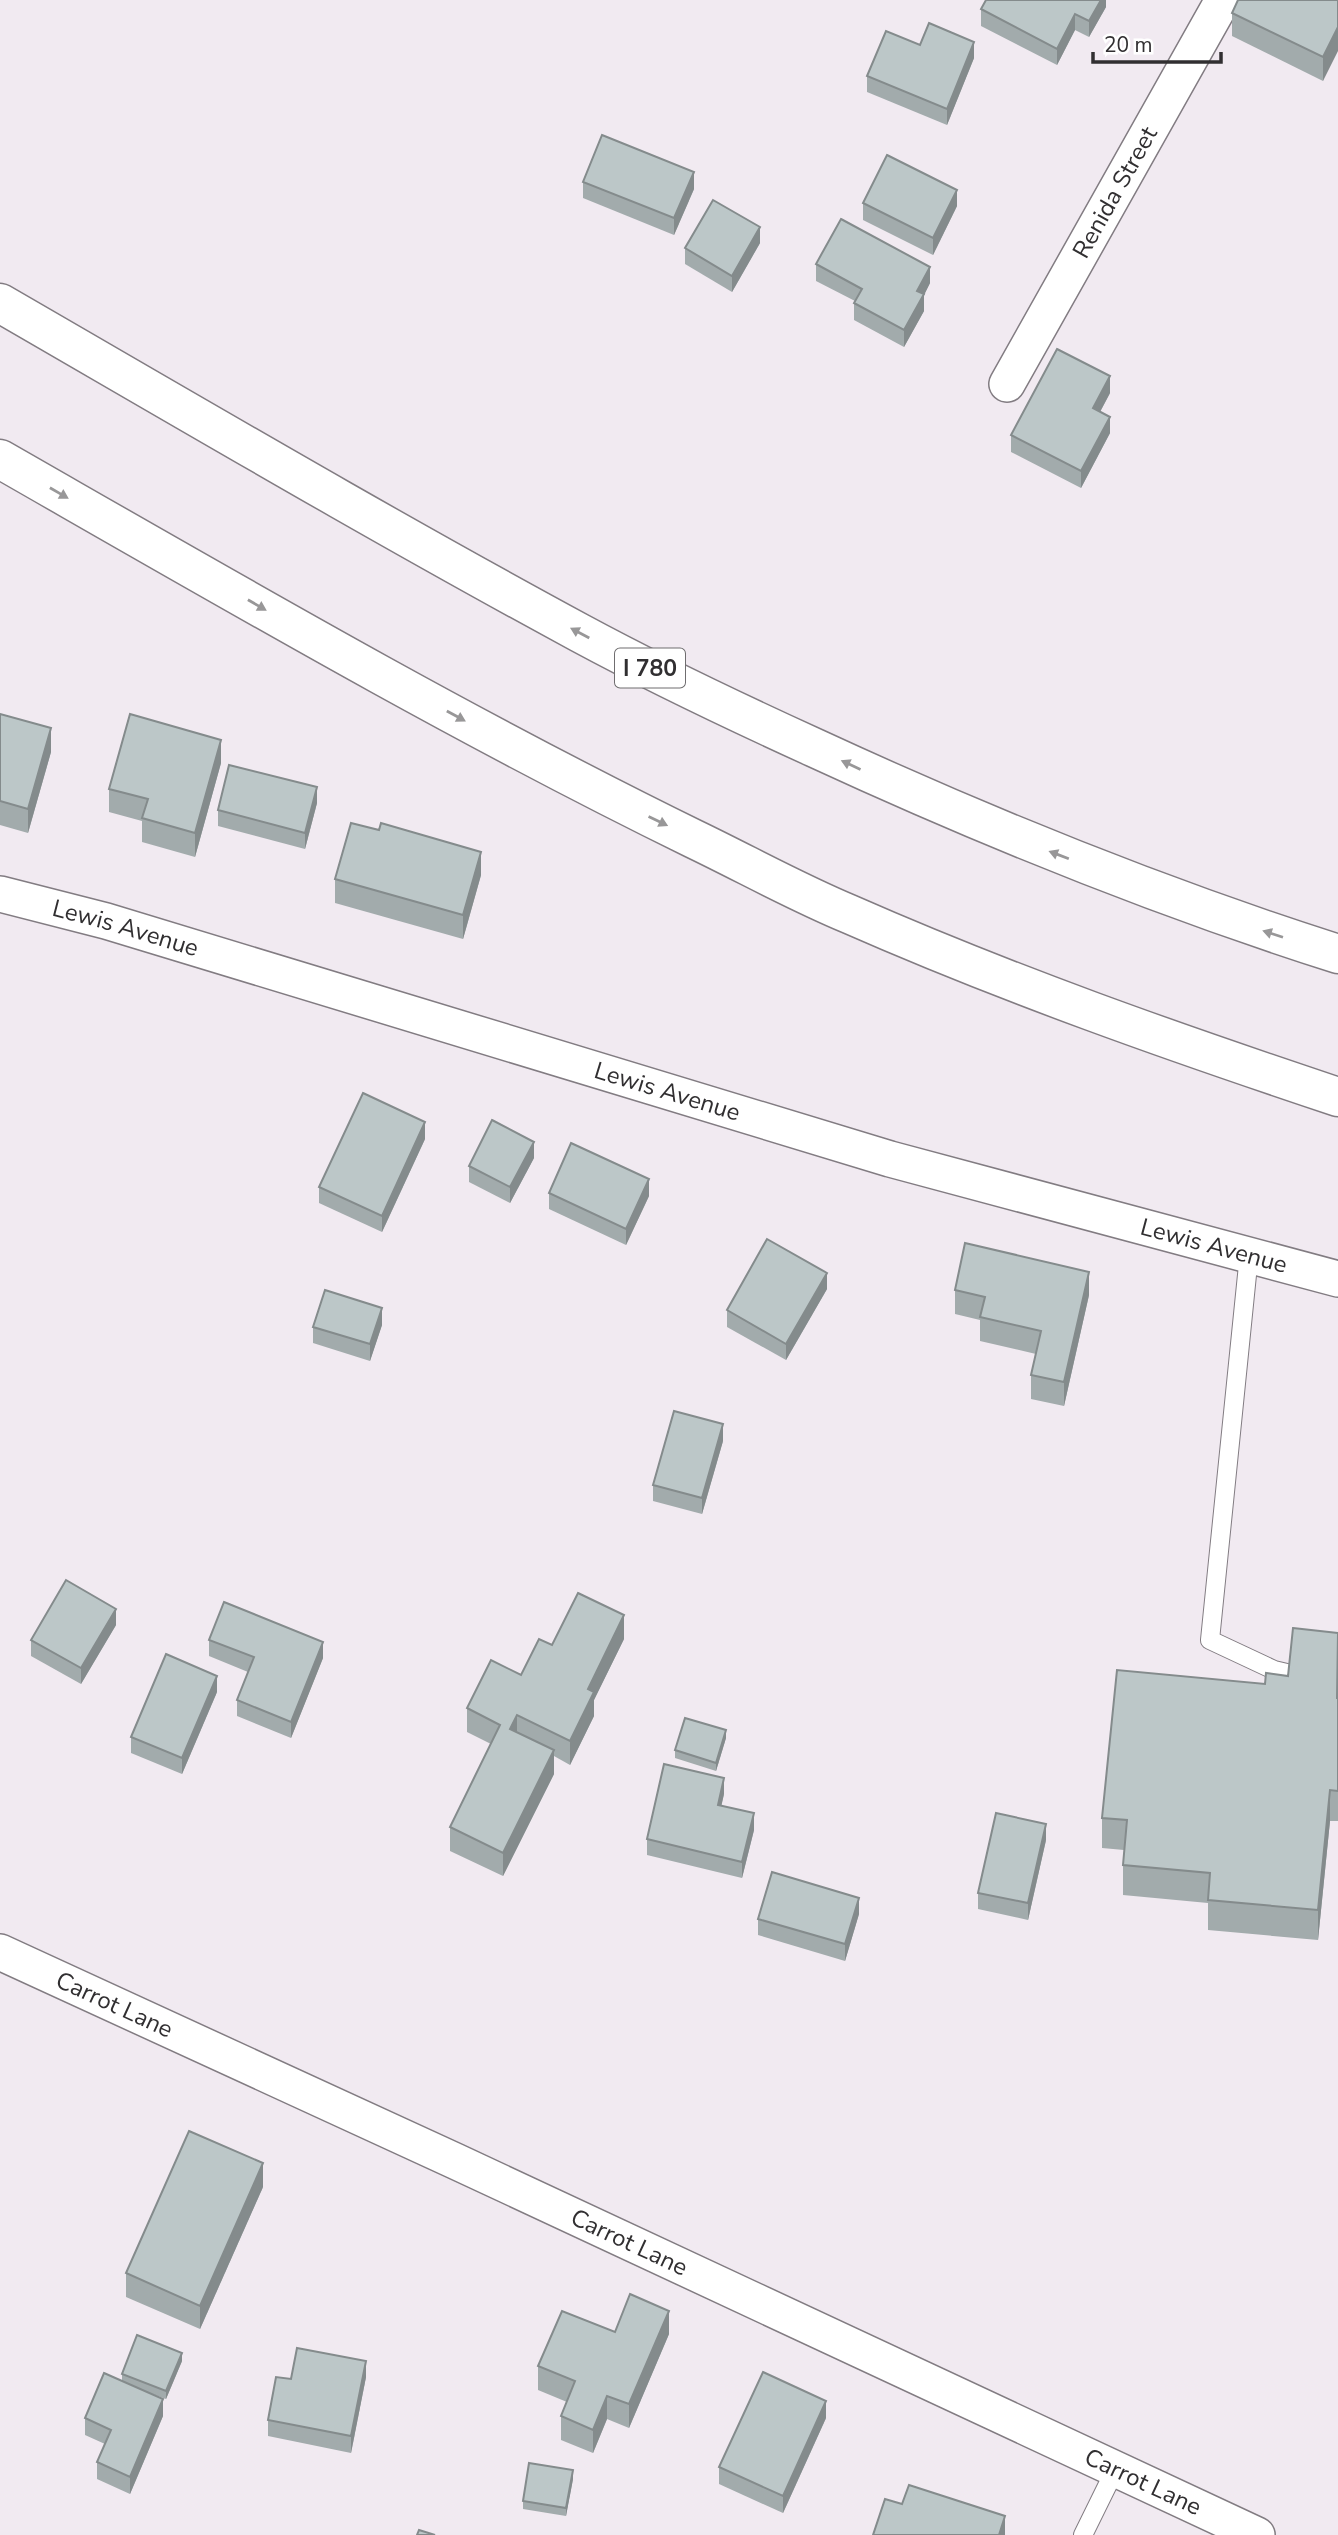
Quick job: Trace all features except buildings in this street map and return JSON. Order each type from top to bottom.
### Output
[{"type":"highway","name":"I 780","points":[[0,303],[296,474],[582,634],[750,718],[910,792],[1054,853],[1237,922],[1338,954]]},
{"type":"highway","points":[[0,459],[337,651],[556,770],[846,914],[1162,1038],[1338,1097]]},
{"type":"street","name":"Renida Street","points":[[1007,384],[1223,0]]},
{"type":"street","name":"Lewis Avenue","points":[[0,894],[119,925],[890,1159],[1338,1279]]},
{"type":"street","name":"Carrot Lane","points":[[0,1952],[1257,2535]]},
{"type":"lane","points":[[1249,1255],[1210,1640],[1274,1670],[1291,1674]]},
{"type":"lane","points":[[1083,2535],[1115,2470]]}]
